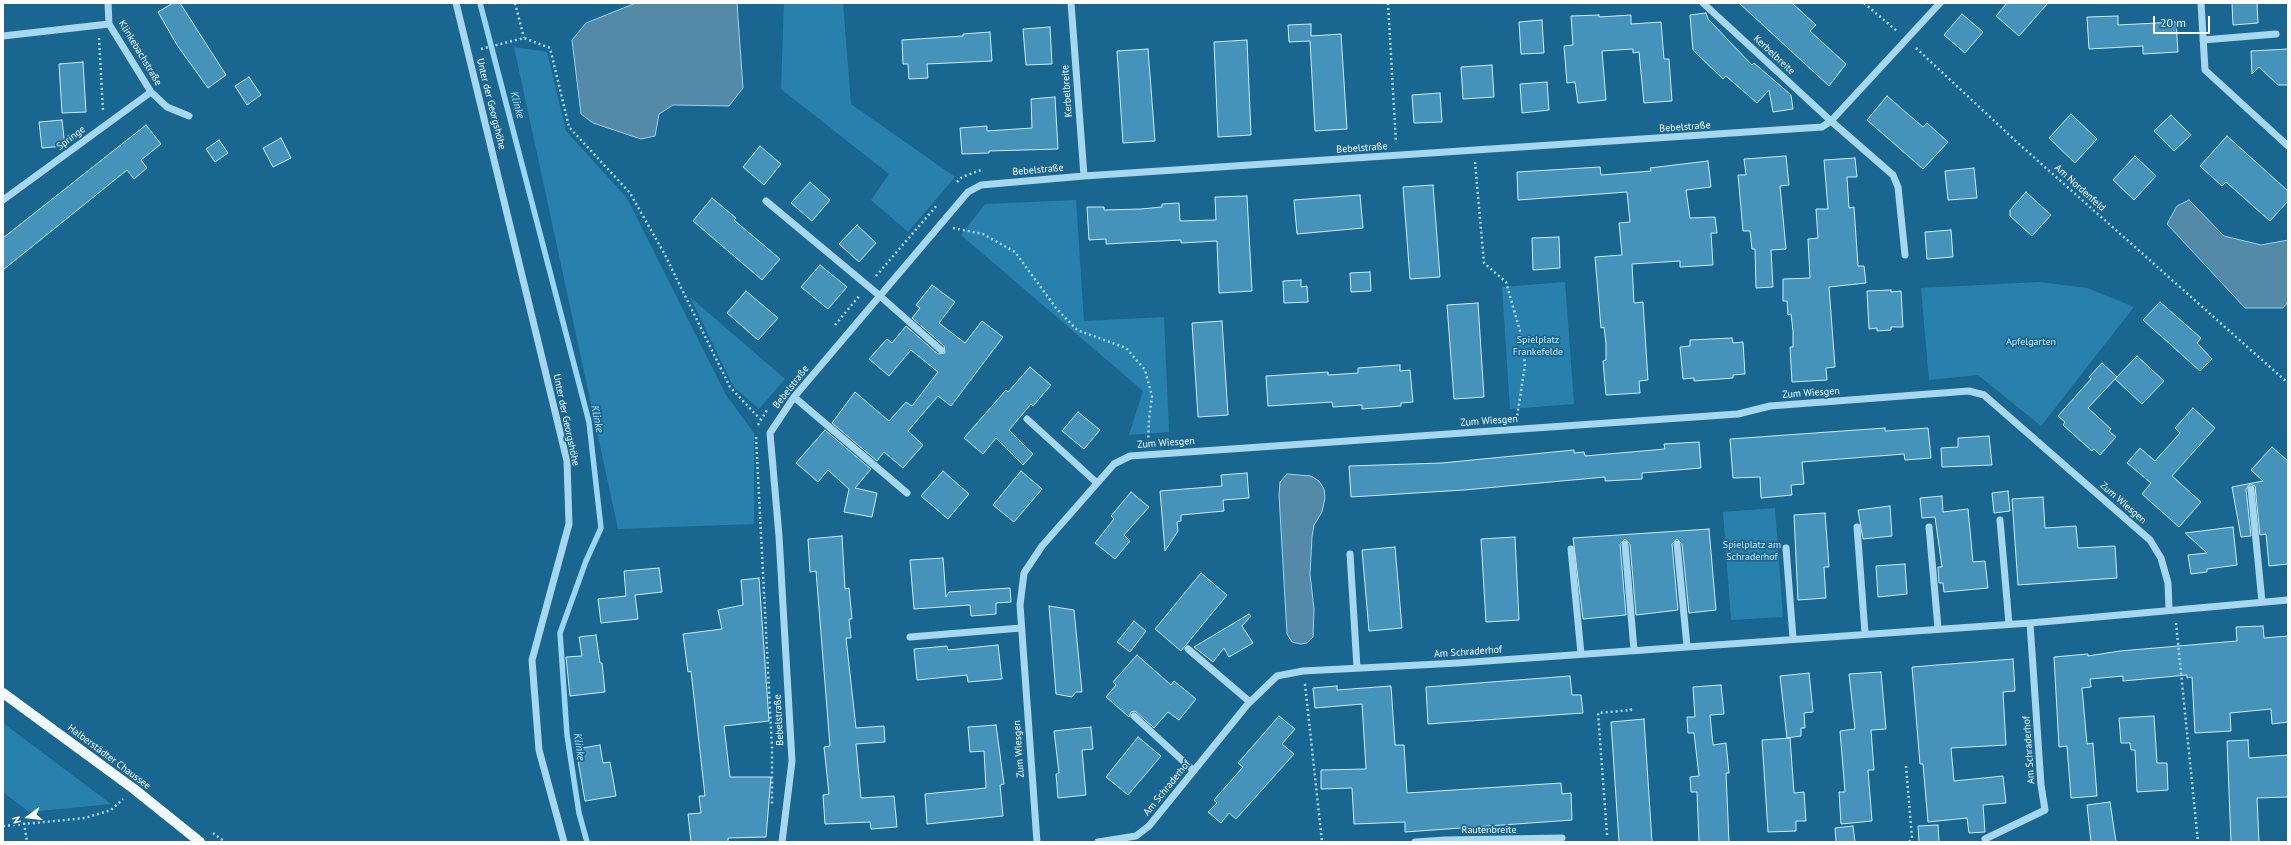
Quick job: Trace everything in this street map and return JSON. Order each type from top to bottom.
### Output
[{"type":"main road","name":"Halberstädter Chaussee","points":[[3,693],[134,789],[200,842]]},
{"type":"street","name":"Klinkebachstraße","points":[[108,3],[109,24],[151,92],[167,107],[189,116]]},
{"type":"street","name":"Unter der Georgshöhe","points":[[456,3],[567,461],[570,524],[532,660],[539,750],[564,842]]},
{"type":"street","name":"Kerbelbreite","points":[[1071,3],[1084,176]]},
{"type":"street","name":"Kerbelbreite","points":[[1703,3],[1831,121]]},
{"type":"street","name":"Bebelstraße","points":[[782,842],[792,761],[779,536],[770,433],[794,397],[968,192],[982,185],[1084,176],[1822,127],[1831,121],[1940,3]]},
{"type":"street","points":[[2201,3],[2205,70],[2288,146]]},
{"type":"street","points":[[3,36],[109,24]]},
{"type":"street","points":[[2203,40],[2276,34]]},
{"type":"street","name":"Springe","points":[[3,200],[151,92]]},
{"type":"street","points":[[1831,121],[1893,175],[1898,187],[1905,255]]},
{"type":"street","points":[[766,202],[880,296],[941,350]]},
{"type":"street","name":"Zum Wiesgen","points":[[1037,842],[1021,628],[1020,605],[1024,573],[1042,546],[1114,464],[1130,456],[1738,414],[1770,406],[1969,392],[1977,393],[1984,395],[2150,540],[2161,558],[2168,583],[2172,609]]},
{"type":"street","points":[[794,397],[907,493]]},
{"type":"street","points":[[1027,419],[1097,483]]},
{"type":"street","points":[[2251,490],[2262,602]]},
{"type":"street","points":[[2000,520],[2008,624]]},
{"type":"street","points":[[1857,527],[1865,633]]},
{"type":"street","points":[[1929,527],[1938,628]]},
{"type":"street","points":[[1625,544],[1634,650]]},
{"type":"street","points":[[1677,544],[1687,646]]},
{"type":"street","points":[[1786,548],[1793,638]]},
{"type":"street","points":[[1571,549],[1581,654]]},
{"type":"street","points":[[1350,554],[1357,668]]},
{"type":"street","name":"Am Schraderhof","points":[[1098,842],[1136,836],[1149,826],[1250,702],[1277,676],[1303,671],[1581,654],[1865,633],[2030,623],[2172,609],[2288,600]]},
{"type":"street","name":"Am Schraderhof","points":[[1985,839],[2045,810],[2030,623]]},
{"type":"street","points":[[910,637],[1021,628]]},
{"type":"street","points":[[1188,649],[1250,702]]},
{"type":"street","points":[[1134,716],[1194,770]]},
{"type":"street","name":"Rautenbreite","points":[[1415,842],[1562,838]]},
{"type":"path","points":[[515,3],[524,38]]},
{"type":"path","points":[[1388,3],[1396,156]]},
{"type":"path","name":"Am Nordenfeld","points":[[1864,3],[1906,39],[2019,144],[2288,383]]},
{"type":"path","points":[[98,26],[104,126]]},
{"type":"path","points":[[482,49],[524,38],[550,48],[569,127],[630,193],[664,253],[730,387],[755,413],[770,433]]},
{"type":"path","points":[[1474,150],[1484,263],[1506,282],[1522,338],[1525,365],[1519,397],[1516,429]]},
{"type":"path","points":[[923,221],[983,234],[1015,252],[1056,308],[1077,330],[1126,348],[1145,370],[1152,396],[1148,419],[1148,454]]},
{"type":"path","points":[[2172,609],[2198,842]]},
{"type":"path","points":[[1303,671],[1322,842]]},
{"type":"path","points":[[1607,834],[1598,713],[1631,710],[1630,706]]},
{"type":"path","points":[[1906,766],[1912,838],[1909,842]]},
{"type":"path","points":[[3,826],[85,818],[111,810],[118,804]]},
{"type":"path","points":[[24,823],[27,842]]},
{"type":"green space","points":[[784,3],[843,3],[851,104],[955,177],[908,232],[871,200],[889,174],[781,89]]},
{"type":"green space","points":[[514,47],[547,52],[566,131],[627,198],[726,395],[754,433],[754,524],[618,529]]},
{"type":"green space","points":[[1076,200],[1084,321],[1164,317],[1169,432],[1129,435],[1143,391],[961,235],[985,204]]},
{"type":"green space","name":"Spielplatz Frankefelde","points":[[1565,282],[1574,404],[1510,409],[1502,287]]},
{"type":"green space","name":"Apfelgarten","points":[[2039,282],[2087,288],[2134,307],[2041,426],[1978,375],[1929,380],[1921,288]]},
{"type":"green space","points":[[690,297],[785,379],[759,409],[733,386]]},
{"type":"green space","name":"Spielplatz am Schraderhof","points":[[1775,508],[1783,617],[1731,620],[1723,512]]},
{"type":"green space","points":[[3,723],[111,804],[29,812],[3,792]]},
{"type":"shaded area","points":[[636,3],[737,3],[743,88],[729,106],[673,105],[659,114],[655,136],[641,139],[593,123],[581,114],[572,40],[586,23]]},
{"type":"shaded area","points":[[2189,200],[2224,236],[2261,245],[2288,240],[2288,302],[2283,308],[2245,308],[2167,224],[2177,206]]},
{"type":"shaded area","points":[[1287,474],[1311,476],[1319,481],[1324,489],[1325,498],[1322,512],[1314,525],[1312,537],[1310,574],[1314,609],[1313,637],[1307,643],[1300,644],[1292,642],[1287,634],[1279,495],[1280,482]]},
{"type":"building","points":[[173,3],[180,3],[226,75],[208,88],[177,45],[158,12]]},
{"type":"building","points":[[1739,3],[1792,3],[1816,25],[1810,31],[1846,64],[1829,86]]},
{"type":"building","points":[[2007,3],[2048,3],[2019,36],[1996,16]]},
{"type":"building","points":[[2232,3],[2257,3],[2258,23],[2233,25]]},
{"type":"building","points":[[1706,13],[1708,19],[1752,65],[1754,63],[1791,95],[1793,109],[1773,112],[1769,90],[1757,103],[1726,76],[1723,79],[1693,50],[1690,15]]},
{"type":"building","points":[[1962,14],[1983,32],[1965,53],[1944,35]]},
{"type":"building","points":[[1599,15],[1599,17],[1631,15],[1631,24],[1661,22],[1664,59],[1669,59],[1672,101],[1644,103],[1639,52],[1633,53],[1633,49],[1602,51],[1606,100],[1578,103],[1575,82],[1567,83],[1564,46],[1573,45],[1571,16]]},
{"type":"building","points":[[2118,16],[2118,25],[2176,22],[2178,52],[2143,54],[2143,46],[2089,49],[2087,17]]},
{"type":"building","points":[[1542,20],[1544,53],[1521,54],[1519,22]]},
{"type":"building","points":[[1311,24],[1311,36],[1341,34],[1347,129],[1315,131],[1310,41],[1289,42],[1288,25]]},
{"type":"building","points":[[1050,27],[1052,64],[1026,65],[1023,29]]},
{"type":"building","points":[[990,32],[992,61],[927,64],[928,78],[909,79],[908,64],[903,64],[902,40],[963,36],[963,34]]},
{"type":"building","points":[[1247,40],[1251,135],[1218,137],[1214,42]]},
{"type":"building","points":[[1148,49],[1155,141],[1123,143],[1117,51]]},
{"type":"building","points":[[2288,49],[2288,85],[2278,85],[2259,67],[2252,74],[2251,51]]},
{"type":"building","points":[[83,62],[86,112],[62,113],[59,64]]},
{"type":"building","points":[[1492,65],[1494,97],[1463,99],[1461,67]]},
{"type":"building","points":[[249,77],[261,95],[247,105],[235,86]]},
{"type":"building","points":[[1547,82],[1549,110],[1522,113],[1520,84]]},
{"type":"building","points":[[1440,93],[1442,122],[1414,123],[1412,95]]},
{"type":"building","points":[[1887,96],[1923,127],[1927,123],[1948,142],[1923,169],[1867,120]]},
{"type":"building","points":[[1055,97],[1058,149],[989,151],[989,153],[962,154],[960,128],[987,126],[987,131],[1032,128],[1031,99]]},
{"type":"building","points":[[2071,114],[2097,139],[2075,163],[2049,138]]},
{"type":"building","points":[[2171,115],[2191,135],[2174,151],[2154,131]]},
{"type":"building","points":[[62,120],[65,146],[42,148],[39,122]]},
{"type":"building","points":[[146,125],[161,144],[141,160],[147,168],[134,179],[127,170],[3,270],[3,238]]},
{"type":"building","points":[[2227,136],[2288,191],[2288,201],[2270,221],[2226,182],[2222,186],[2200,166]]},
{"type":"building","points":[[281,138],[291,158],[273,167],[263,148]]},
{"type":"building","points":[[219,140],[228,153],[215,162],[206,149]]},
{"type":"building","points":[[760,146],[781,164],[764,185],[743,167]]},
{"type":"building","points":[[1786,156],[1789,185],[1780,186],[1786,249],[1771,250],[1773,287],[1756,288],[1755,249],[1752,249],[1750,231],[1743,231],[1738,175],[1746,175],[1744,159]]},
{"type":"building","points":[[2135,156],[2156,176],[2134,200],[2113,180]]},
{"type":"building","points":[[1855,158],[1857,177],[1847,177],[1849,208],[1854,207],[1858,266],[1864,266],[1866,283],[1829,287],[1835,367],[1826,368],[1827,380],[1792,382],[1790,347],[1793,347],[1793,331],[1791,314],[1788,315],[1787,301],[1783,301],[1783,279],[1810,278],[1808,239],[1818,238],[1816,209],[1828,209],[1824,160]]},
{"type":"building","points":[[1708,161],[1711,187],[1686,190],[1690,218],[1715,217],[1717,233],[1711,233],[1713,265],[1680,267],[1680,261],[1632,264],[1634,303],[1643,302],[1648,380],[1639,381],[1640,393],[1606,395],[1603,361],[1606,360],[1606,344],[1604,327],[1601,328],[1595,257],[1622,255],[1619,223],[1630,222],[1627,192],[1518,200],[1517,172],[1600,167],[1601,175],[1651,171],[1650,168]]},
{"type":"building","points":[[1974,168],[1977,198],[1948,200],[1945,171]]},
{"type":"building","points":[[810,182],[830,200],[812,221],[791,203]]},
{"type":"building","points":[[1433,185],[1440,277],[1410,279],[1403,187]]},
{"type":"building","points":[[2026,192],[2051,215],[2032,236],[2010,216],[2010,210]]},
{"type":"building","points":[[1360,195],[1363,228],[1297,234],[1294,200]]},
{"type":"building","points":[[1247,196],[1252,291],[1219,293],[1217,241],[1181,243],[1181,240],[1106,244],[1106,239],[1089,240],[1087,207],[1104,207],[1104,210],[1141,209],[1162,207],[1162,204],[1179,203],[1180,221],[1216,220],[1215,197]]},
{"type":"building","points":[[712,198],[736,218],[734,220],[780,259],[762,280],[693,221]]},
{"type":"building","points":[[857,225],[876,243],[859,262],[839,244]]},
{"type":"building","points":[[1951,230],[1953,257],[1927,259],[1925,232]]},
{"type":"building","points":[[1559,237],[1560,268],[1533,270],[1532,238]]},
{"type":"building","points":[[820,265],[847,287],[828,309],[801,287]]},
{"type":"building","points":[[1370,272],[1371,291],[1351,292],[1350,273]]},
{"type":"building","points":[[1301,280],[1301,287],[1307,286],[1308,302],[1284,303],[1283,281]]},
{"type":"building","points":[[932,285],[955,302],[939,323],[965,343],[982,321],[1003,337],[951,406],[938,396],[908,431],[923,445],[903,468],[884,452],[877,461],[832,423],[855,392],[889,421],[906,402],[912,406],[938,372],[911,350],[889,376],[869,359],[887,339],[892,343],[906,326],[938,354],[945,353],[944,346],[912,318],[920,308],[916,305]]},
{"type":"building","points":[[1891,290],[1891,292],[1901,291],[1903,327],[1891,327],[1891,330],[1877,331],[1877,328],[1869,329],[1867,291]]},
{"type":"building","points":[[746,291],[778,318],[758,340],[727,313]]},
{"type":"building","points":[[2160,302],[2201,338],[2197,343],[2212,359],[2200,371],[2143,320]]},
{"type":"building","points":[[1478,303],[1484,397],[1454,399],[1447,305]]},
{"type":"building","points":[[1222,321],[1228,415],[1198,417],[1192,323]]},
{"type":"building","points":[[1732,338],[1733,343],[1743,342],[1745,374],[1733,375],[1733,378],[1694,381],[1694,378],[1683,379],[1680,347],[1690,346],[1690,340]]},
{"type":"building","points":[[2137,356],[2164,381],[2142,404],[2115,379]]},
{"type":"building","points":[[2102,363],[2117,377],[2088,408],[2111,429],[2109,431],[2116,437],[2100,455],[2094,449],[2092,451],[2063,425],[2065,422],[2058,416],[2091,379],[2089,377]]},
{"type":"building","points":[[1400,365],[1400,371],[1410,370],[1413,402],[1401,403],[1401,406],[1362,409],[1362,405],[1333,407],[1332,402],[1268,406],[1266,376],[1328,372],[1328,375],[1358,373],[1358,368]]},
{"type":"building","points":[[1030,367],[1051,385],[1033,406],[1031,404],[1009,430],[1033,454],[1023,465],[996,438],[983,454],[964,438],[1006,390],[1008,392]]},
{"type":"building","points":[[2193,408],[2215,428],[2172,476],[2201,502],[2179,527],[2142,494],[2151,483],[2127,463],[2140,448],[2155,461],[2180,433],[2175,428]]},
{"type":"building","points":[[1078,412],[1100,430],[1084,449],[1062,431]]},
{"type":"building","points":[[1885,428],[1885,431],[1928,428],[1931,458],[1905,460],[1904,454],[1802,462],[1804,484],[1791,485],[1792,495],[1761,498],[1760,477],[1733,478],[1730,439]]},
{"type":"building","points":[[825,430],[871,469],[855,488],[877,493],[872,517],[844,512],[849,489],[828,470],[818,482],[796,463]]},
{"type":"building","points":[[1989,436],[1992,465],[1942,467],[1941,448],[1958,447],[1958,438]]},
{"type":"building","points":[[1699,442],[1701,468],[1642,473],[1642,479],[1605,481],[1605,477],[1464,490],[1351,497],[1349,466],[1442,463],[1574,450],[1574,453],[1584,452],[1585,456],[1665,449],[1664,444]]},
{"type":"building","points":[[2272,447],[2288,461],[2288,564],[2269,566],[2266,534],[2260,535],[2255,486],[2250,484],[2246,489],[2251,536],[2241,537],[2232,487],[2263,481],[2251,470]]},
{"type":"building","points":[[943,471],[969,494],[948,519],[921,496]]},
{"type":"building","points":[[1021,471],[1042,489],[1014,522],[993,505]]},
{"type":"building","points":[[1247,473],[1249,498],[1223,500],[1224,511],[1181,515],[1181,521],[1177,522],[1178,531],[1165,551],[1160,491],[1222,486],[1221,475]]},
{"type":"building","points":[[2008,491],[2010,511],[1994,513],[1992,493]]},
{"type":"building","points":[[1131,492],[1149,507],[1124,535],[1130,541],[1115,559],[1095,543],[1114,519],[1111,516]]},
{"type":"building","points":[[1942,496],[1943,512],[1968,509],[1973,562],[1985,561],[1988,588],[1944,592],[1943,583],[1939,583],[1938,567],[1942,567],[1935,517],[1922,518],[1920,498]]},
{"type":"building","points":[[2043,497],[2045,528],[2076,526],[2078,548],[2115,546],[2117,578],[2018,585],[2012,499]]},
{"type":"building","points":[[1890,506],[1892,536],[1863,539],[1858,510]]},
{"type":"building","points":[[1825,513],[1829,567],[1824,567],[1826,598],[1798,600],[1794,515]]},
{"type":"building","points":[[2233,527],[2237,565],[2207,569],[2207,572],[2191,574],[2188,555],[2207,553],[2185,533]]},
{"type":"building","points":[[1709,529],[1716,610],[1689,613],[1682,544],[1677,539],[1672,544],[1678,610],[1636,615],[1630,544],[1625,539],[1620,544],[1626,615],[1583,619],[1573,538]]},
{"type":"building","points":[[842,536],[845,589],[849,588],[852,619],[849,619],[851,638],[846,638],[856,728],[884,726],[885,742],[856,744],[861,798],[894,796],[897,827],[871,829],[870,822],[825,824],[823,795],[829,794],[824,747],[830,746],[816,571],[810,572],[808,539]]},
{"type":"building","points":[[1515,537],[1519,620],[1486,622],[1481,539]]},
{"type":"building","points":[[1395,547],[1402,628],[1369,631],[1362,550]]},
{"type":"building","points":[[943,558],[946,597],[949,592],[1010,588],[1011,602],[996,603],[996,614],[971,616],[970,605],[914,609],[910,560]]},
{"type":"building","points":[[1905,564],[1907,594],[1878,597],[1876,566]]},
{"type":"building","points":[[659,568],[662,592],[635,595],[638,619],[601,623],[598,599],[626,596],[624,571]]},
{"type":"building","points":[[1201,573],[1227,595],[1181,651],[1155,629]]},
{"type":"building","points":[[759,578],[769,721],[724,726],[730,777],[771,777],[766,837],[728,838],[728,842],[691,842],[688,814],[701,813],[699,796],[705,796],[691,671],[688,672],[683,634],[722,629],[718,610],[743,605],[741,580]]},
{"type":"building","points":[[1049,606],[1074,610],[1082,692],[1076,692],[1072,697],[1056,694]]},
{"type":"building","points":[[1249,614],[1251,616],[1242,626],[1253,643],[1229,657],[1224,648],[1213,662],[1194,647]]},
{"type":"building","points":[[1134,621],[1146,631],[1130,652],[1117,642]]},
{"type":"building","points":[[2263,626],[2264,638],[2288,636],[2288,722],[2272,724],[2271,709],[2230,713],[2231,731],[2195,733],[2192,677],[2187,678],[2187,675],[2123,681],[2123,676],[2090,679],[2091,687],[2082,688],[2087,744],[2093,743],[2097,796],[2071,798],[2067,746],[2059,747],[2054,657],[2088,654],[2088,656],[2120,651],[2237,641],[2236,627]]},
{"type":"building","points":[[596,635],[600,663],[602,663],[605,692],[570,696],[566,657],[582,656],[579,637]]},
{"type":"building","points":[[998,645],[1002,679],[968,682],[967,675],[917,680],[914,649],[947,646],[948,650]]},
{"type":"building","points":[[1137,655],[1171,685],[1174,681],[1196,699],[1179,720],[1168,712],[1154,728],[1135,711],[1131,712],[1129,717],[1106,697],[1116,685],[1113,682]]},
{"type":"building","points":[[2013,659],[2015,691],[2003,692],[2006,745],[1951,748],[1954,781],[2003,776],[2006,803],[1983,805],[1985,832],[1969,833],[1967,818],[1928,822],[1923,764],[1920,764],[1912,667]]},
{"type":"building","points":[[1881,672],[1886,729],[1871,730],[1874,770],[1868,770],[1872,821],[1841,824],[1839,792],[1845,792],[1840,731],[1855,729],[1849,674]]},
{"type":"building","points":[[1809,673],[1813,712],[1804,713],[1805,728],[1801,728],[1801,736],[1787,738],[1780,676]]},
{"type":"building","points":[[1570,676],[1572,695],[1581,695],[1583,713],[1428,724],[1426,687]]},
{"type":"building","points":[[1721,685],[1724,714],[1710,715],[1713,745],[1726,743],[1729,773],[1726,773],[1729,842],[1699,842],[1697,792],[1691,792],[1690,777],[1699,776],[1694,733],[1688,733],[1687,717],[1695,717],[1693,687]]},
{"type":"building","points":[[1337,686],[1337,690],[1391,686],[1395,745],[1404,745],[1407,793],[1561,783],[1562,794],[1571,793],[1572,820],[1405,832],[1405,822],[1354,824],[1352,788],[1321,789],[1321,770],[1366,769],[1362,704],[1315,708],[1313,688]]},
{"type":"building","points":[[1279,716],[1295,729],[1282,744],[1294,754],[1236,819],[1229,813],[1221,823],[1208,812],[1217,803],[1214,800],[1243,767],[1238,763]]},
{"type":"building","points":[[2154,716],[2157,763],[2167,763],[2168,790],[2137,792],[2135,750],[2131,750],[2130,743],[2121,743],[2119,718]]},
{"type":"building","points":[[1644,719],[1652,842],[1619,842],[1611,722]]},
{"type":"building","points":[[996,725],[1004,784],[1000,785],[1003,816],[927,824],[925,794],[986,788],[984,751],[970,752],[968,727]]},
{"type":"building","points":[[1091,727],[1093,749],[1082,750],[1086,795],[1058,798],[1056,774],[1059,773],[1054,731]]},
{"type":"building","points":[[1138,737],[1161,756],[1128,795],[1106,777]]},
{"type":"building","points":[[1790,738],[1794,793],[1804,792],[1806,821],[1796,821],[1796,831],[1768,832],[1762,740]]},
{"type":"building","points":[[2248,740],[2249,758],[2288,755],[2288,797],[2257,798],[2259,842],[2231,842],[2227,741]]},
{"type":"building","points":[[600,745],[603,763],[610,762],[616,796],[585,801],[576,749]]},
{"type":"building","points":[[2110,802],[2116,842],[2091,842],[2087,805]]},
{"type":"building","points":[[1938,825],[1939,842],[1919,842],[1918,826]]},
{"type":"building","points":[[1853,826],[1855,842],[1836,842],[1835,828]]},
{"type":"waterway","name":"Klinke","points":[[480,3],[589,422],[601,528],[586,561],[560,633],[567,735],[579,813],[587,842]]}]
